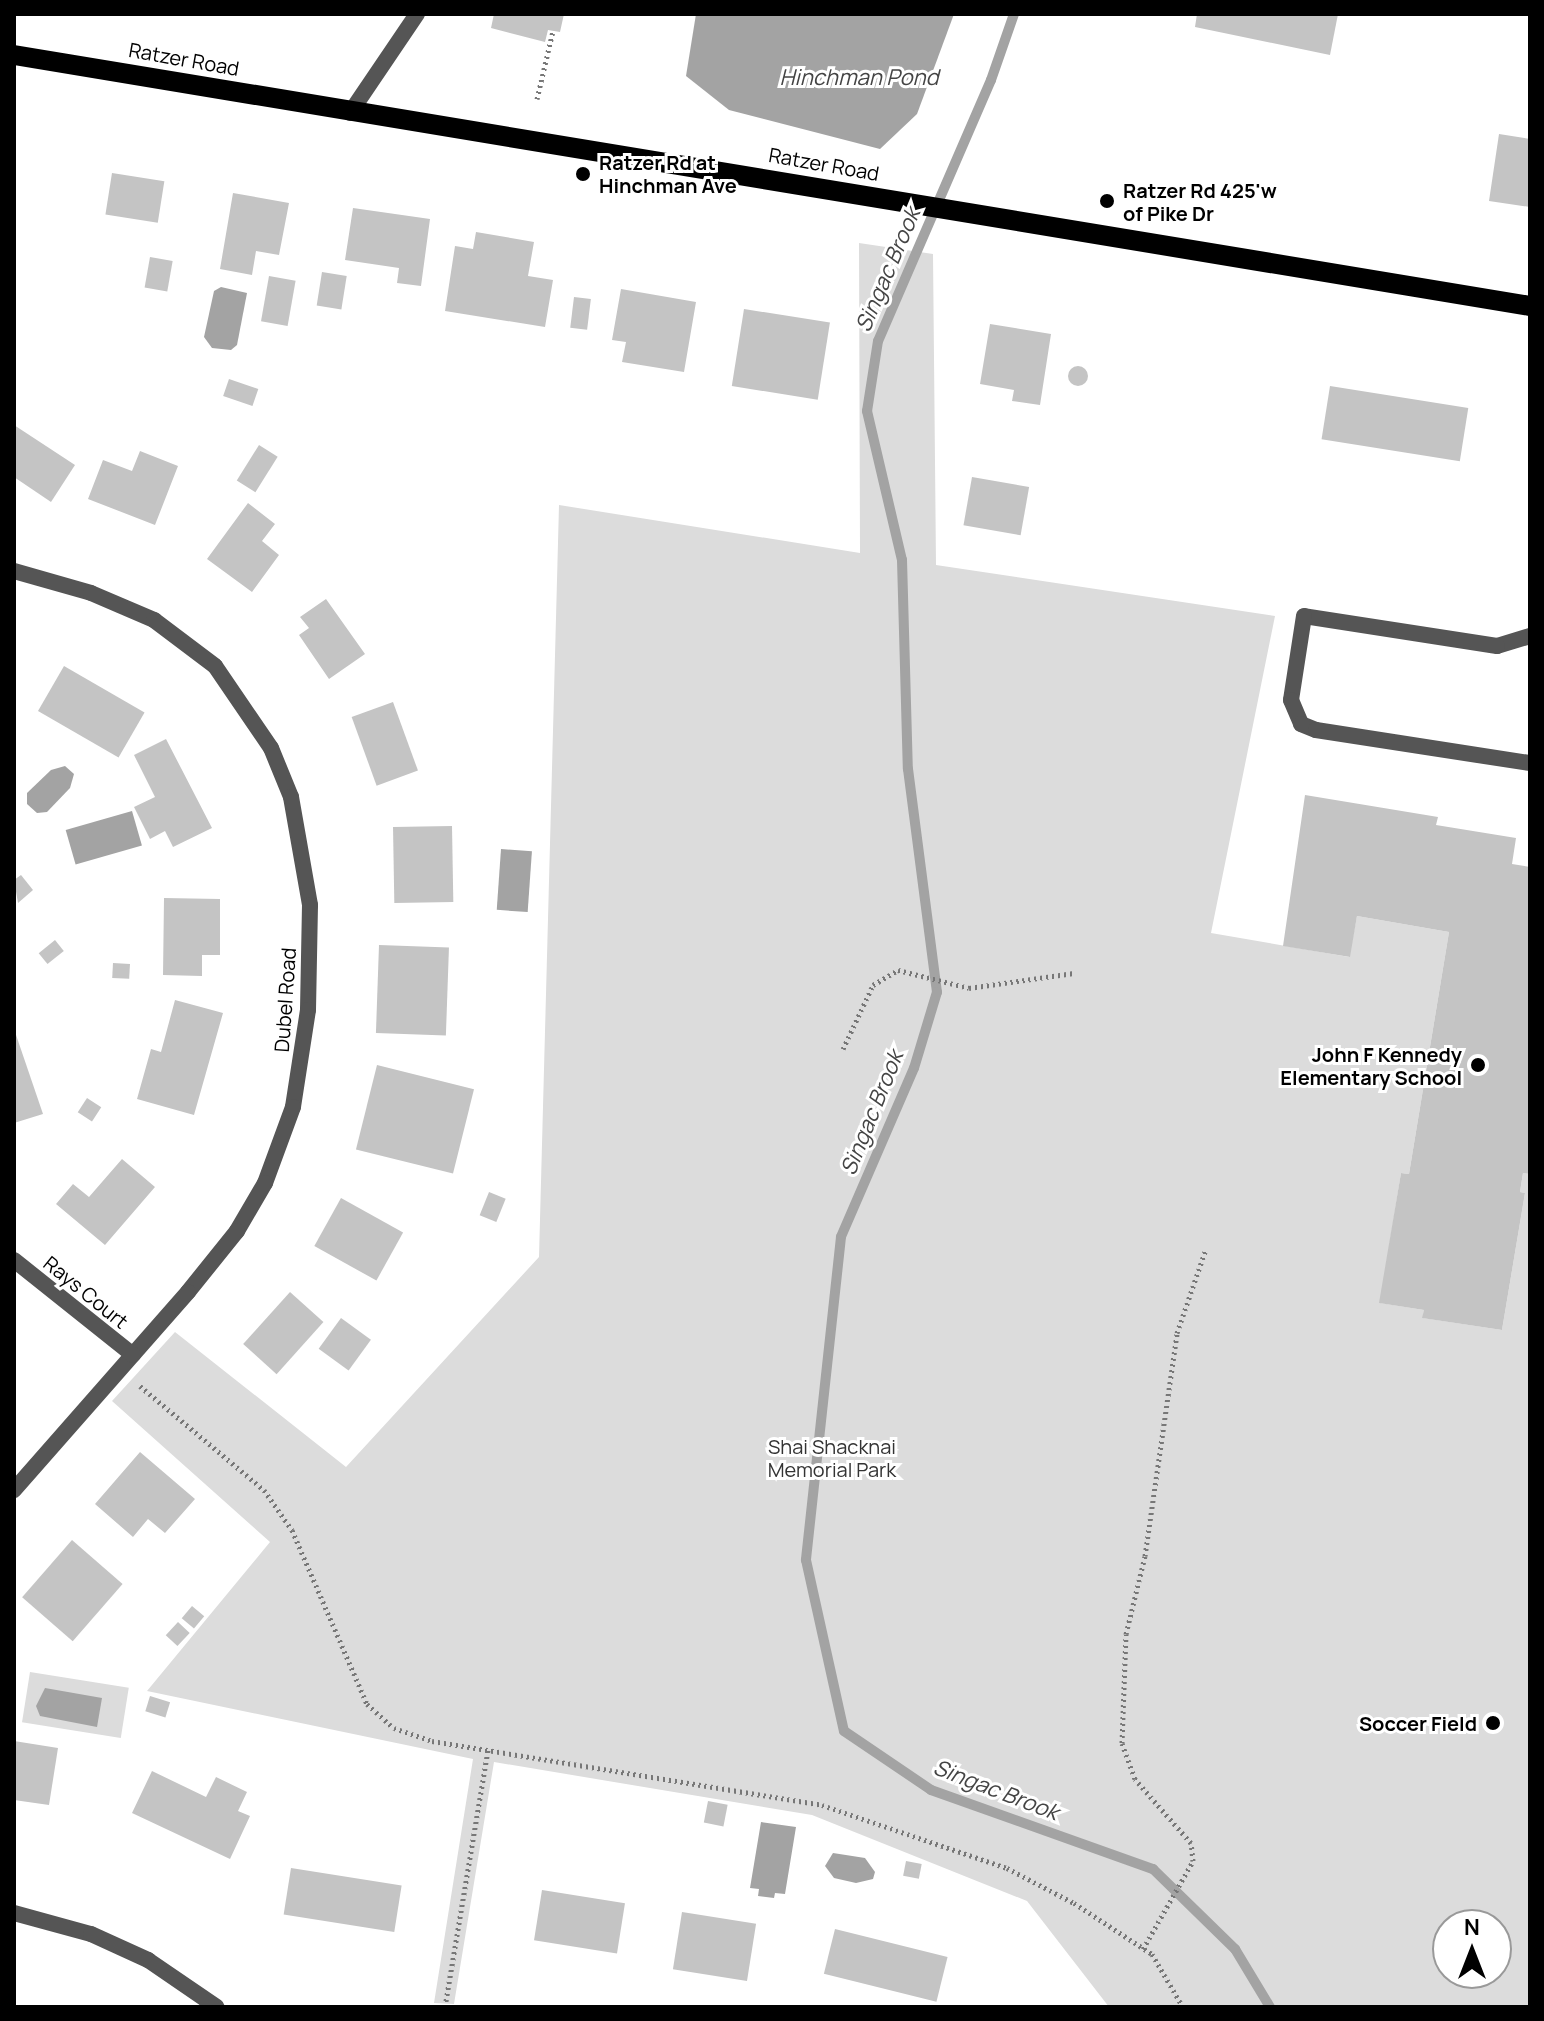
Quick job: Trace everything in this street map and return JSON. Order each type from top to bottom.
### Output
[{"type":"main road","name":"Ratzer Road","points":[[14,55],[1014,223],[1530,306]]},
{"type":"street","points":[[350,113],[417,14]]},
{"type":"street","name":"Dubel Road","points":[[14,571],[91,593],[154,620],[215,666],[271,748],[291,797],[304,850],[310,905],[308,1010],[283,1144],[237,1231],[121,1370],[14,1490]]},
{"type":"street","points":[[1530,636],[1497,646],[1304,616],[1291,700],[1301,724],[1316,730],[1530,763]]},
{"type":"street","name":"Rays Court","points":[[14,1260],[133,1355]]},
{"type":"street","points":[[14,1913],[91,1934],[134,1953],[217,2007]]},
{"type":"path","points":[[537,99],[553,31]]},
{"type":"path","points":[[843,1049],[873,985],[898,970],[969,988],[1074,973]]},
{"type":"path","points":[[1143,1949],[1193,1861],[1191,1843],[1135,1779],[1122,1743],[1126,1634],[1145,1556],[1177,1333],[1206,1249]]},
{"type":"path","points":[[121,1370],[264,1490],[292,1530],[367,1704],[394,1728],[432,1741],[822,1805],[1007,1868],[1074,1903],[1143,1949],[1183,2007]]},
{"type":"path","points":[[445,2007],[488,1750]]},
{"type":"green space","name":"Shai Shacknai Memorial Park","points":[[859,243],[933,254],[936,565],[1275,616],[1211,933],[1349,957],[1357,916],[1449,932],[1409,1174],[1401,1173],[1380,1303],[1424,1310],[1423,1318],[1502,1330],[1525,1193],[1520,1192],[1523,1173],[1530,1174],[1530,2007],[1109,2007],[1027,1901],[812,1815],[494,1762],[454,2004],[434,2003],[473,1759],[147,1691],[270,1542],[112,1401],[175,1332],[346,1467],[539,1257],[559,505],[860,553]]},
{"type":"green space","points":[[30,1672],[129,1688],[121,1738],[22,1722]]},
{"type":"water","name":"Hinchman Pond","points":[[696,14],[954,14],[917,114],[880,149],[729,110],[686,76]]},
{"type":"water","points":[[221,287],[247,293],[237,345],[231,350],[212,348],[204,337],[214,291]]},
{"type":"water","points":[[65,766],[74,774],[70,788],[47,812],[37,813],[27,804],[27,793],[51,770]]},
{"type":"water","points":[[132,811],[142,846],[76,865],[66,830]]},
{"type":"water","points":[[501,849],[532,851],[528,912],[497,910]]},
{"type":"water","points":[[45,1688],[102,1698],[97,1727],[40,1716],[36,1706]]},
{"type":"water","points":[[761,1822],[796,1827],[785,1894],[775,1893],[774,1898],[758,1896],[759,1889],[750,1888]]},
{"type":"water","points":[[833,1853],[865,1858],[875,1872],[873,1879],[856,1883],[834,1878],[825,1866]]},
{"type":"building","points":[[494,14],[564,14],[560,32],[548,30],[545,42],[491,28]]},
{"type":"building","points":[[1197,14],[1338,14],[1330,55],[1195,27]]},
{"type":"building","points":[[1499,134],[1530,139],[1530,207],[1489,201]]},
{"type":"building","points":[[112,173],[164,181],[158,223],[105,214]]},
{"type":"building","points":[[233,193],[289,203],[279,255],[256,251],[252,275],[220,269]]},
{"type":"building","points":[[353,208],[430,219],[421,286],[397,283],[399,268],[345,260]]},
{"type":"building","points":[[476,232],[534,242],[528,276],[553,280],[545,327],[445,311],[455,246],[473,249]]},
{"type":"building","points":[[150,257],[173,261],[167,292],[145,288]]},
{"type":"building","points":[[322,272],[347,276],[341,309],[317,306]]},
{"type":"building","points":[[269,276],[296,281],[288,326],[261,321]]},
{"type":"building","points":[[621,289],[696,302],[684,372],[622,362],[626,342],[612,340]]},
{"type":"building","points":[[574,297],[591,299],[587,330],[570,328]]},
{"type":"building","points":[[744,309],[830,323],[818,400],[732,386]]},
{"type":"building","points":[[990,324],[1051,334],[1040,405],[1012,401],[1014,390],[980,384]]},
{"type":"building","points":[[1078,366],[1085,369],[1088,376],[1085,383],[1078,386],[1071,383],[1068,376],[1071,369]]},
{"type":"building","points":[[229,379],[258,389],[252,406],[223,396]]},
{"type":"building","points":[[1330,386],[1468,408],[1460,461],[1322,439]]},
{"type":"building","points":[[14,425],[75,465],[51,502],[14,477]]},
{"type":"building","points":[[259,445],[278,457],[255,492],[237,481]]},
{"type":"building","points":[[140,451],[178,466],[155,525],[88,499],[103,460],[132,471]]},
{"type":"building","points":[[972,477],[1029,487],[1021,535],[963,525]]},
{"type":"building","points":[[248,503],[275,524],[262,541],[279,555],[252,592],[207,559]]},
{"type":"building","points":[[326,599],[365,654],[329,679],[299,635],[309,628],[300,617]]},
{"type":"building","points":[[64,666],[145,712],[119,758],[38,711]]},
{"type":"building","points":[[393,702],[418,771],[377,786],[352,717]]},
{"type":"building","points":[[166,739],[212,828],[173,847],[165,831],[150,839],[134,807],[155,797],[134,755]]},
{"type":"building","name":"John F Kennedy Elementary School","points":[[1305,795],[1438,817],[1436,825],[1516,838],[1512,864],[1530,867],[1530,1174],[1523,1173],[1520,1192],[1525,1193],[1502,1330],[1422,1318],[1424,1310],[1379,1303],[1401,1173],[1409,1174],[1449,932],[1357,916],[1350,957],[1283,946]]},
{"type":"building","points":[[452,826],[453,902],[394,903],[393,827]]},
{"type":"building","points":[[21,875],[33,890],[18,903],[14,880]]},
{"type":"building","points":[[164,898],[220,899],[220,955],[202,955],[202,976],[163,975]]},
{"type":"building","points":[[55,940],[64,951],[47,964],[39,953]]},
{"type":"building","points":[[379,945],[449,947],[446,1035],[376,1033]]},
{"type":"building","points":[[113,963],[130,964],[129,979],[112,978]]},
{"type":"building","points":[[175,1000],[223,1013],[194,1115],[137,1099],[151,1049],[161,1052]]},
{"type":"building","points":[[14,1029],[43,1114],[14,1123]]},
{"type":"building","points":[[377,1065],[474,1089],[453,1174],[356,1149]]},
{"type":"building","points":[[87,1098],[101,1107],[92,1122],[78,1112]]},
{"type":"building","points":[[122,1159],[155,1187],[105,1245],[56,1204],[73,1184],[89,1197]]},
{"type":"building","points":[[489,1192],[506,1199],[496,1222],[480,1215]]},
{"type":"building","points":[[341,1198],[403,1232],[376,1281],[314,1246]]},
{"type":"building","points":[[290,1292],[323,1322],[277,1374],[243,1344]]},
{"type":"building","points":[[341,1318],[371,1340],[349,1370],[319,1349]]},
{"type":"building","points":[[140,1452],[195,1499],[165,1533],[148,1519],[133,1537],[95,1504]]},
{"type":"building","points":[[72,1540],[123,1584],[73,1641],[22,1597]]},
{"type":"building","points":[[192,1606],[204,1616],[194,1629],[182,1618]]},
{"type":"building","points":[[178,1622],[190,1633],[177,1646],[166,1635]]},
{"type":"building","points":[[150,1696],[170,1702],[165,1717],[145,1711]]},
{"type":"building","points":[[14,1741],[58,1748],[49,1805],[14,1800]]},
{"type":"building","points":[[152,1771],[206,1797],[216,1777],[247,1792],[238,1811],[250,1816],[230,1859],[132,1813]]},
{"type":"building","points":[[708,1801],[728,1805],[723,1826],[704,1823]]},
{"type":"building","points":[[906,1861],[922,1864],[919,1879],[903,1876]]},
{"type":"building","points":[[291,1868],[402,1886],[394,1932],[284,1914]]},
{"type":"building","points":[[542,1890],[625,1903],[617,1954],[534,1940]]},
{"type":"building","points":[[682,1912],[756,1924],[747,1981],[673,1969]]},
{"type":"building","points":[[835,1929],[948,1957],[936,2002],[824,1974]]},
{"type":"waterway","name":"Singac Brook","points":[[1014,14],[991,80],[878,341],[867,411],[902,560],[908,769],[937,992],[914,1068],[841,1237],[806,1560],[844,1731],[931,1790],[1153,1869],[1235,1949],[1270,2007]]},
{"type":"place","name":"Ratzer Rd at Hinchman Ave","points":[[583,174]]},
{"type":"place","name":"Ratzer Rd 425'w of Pike Dr","points":[[1107,201]]},
{"type":"place","name":"John F Kennedy Elementary School","points":[[1478,1065]]},
{"type":"place","name":"Soccer Field","points":[[1493,1723]]}]
